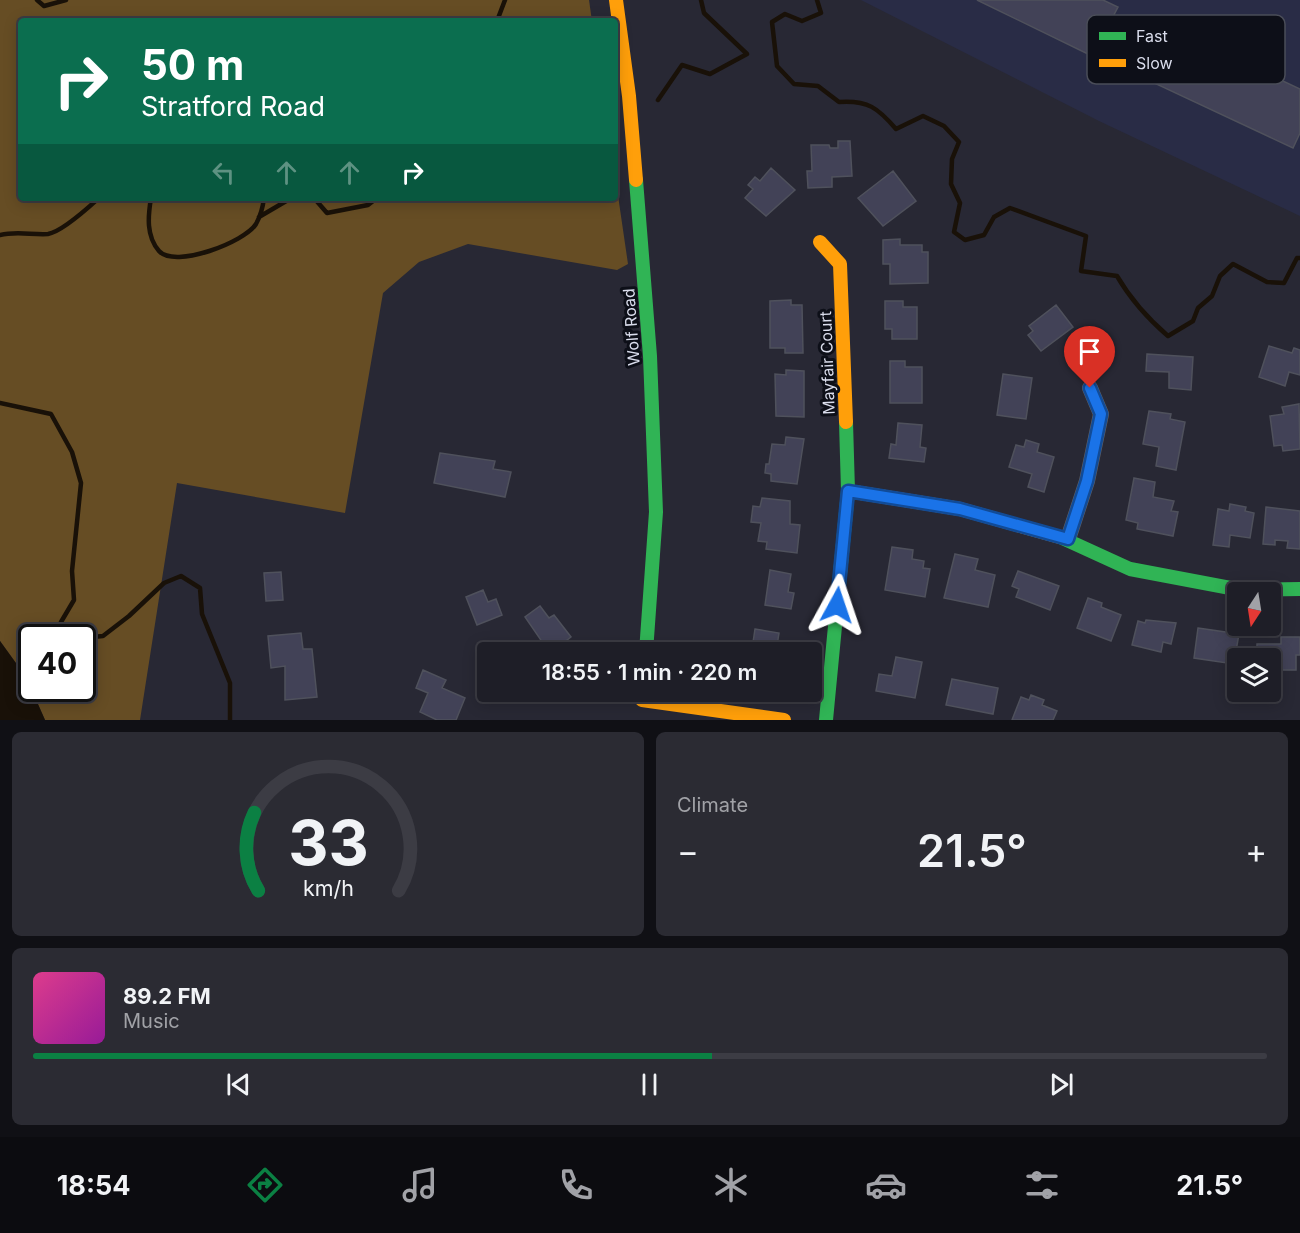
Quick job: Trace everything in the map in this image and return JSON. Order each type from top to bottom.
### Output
[{"type":"street","name":"Wolf Road","points":[[616,0],[629,96],[650,356],[656,512],[647,642]]},
{"type":"street","name":"Mayfair Court","points":[[820,242],[840,264],[848,491],[826,720]]},
{"type":"street","points":[[1068,539],[1087,481],[1101,414],[1090,388]]},
{"type":"street","points":[[848,491],[960,509],[1068,539],[1130,569],[1241,590],[1300,589]]},
{"type":"street","points":[[656,702],[784,720]]},
{"type":"shaded area","points":[[0,0],[589,0],[592,18],[18,18],[18,201],[618,201],[618,196],[628,264],[617,270],[468,244],[419,262],[383,293],[345,513],[177,483],[140,720],[45,720],[37,702],[96,702],[96,624],[18,624],[18,666],[0,641]]},
{"type":"shaded area","points":[[861,0],[1300,0],[1300,216],[1099,121]]},
{"type":"shaded area","points":[[0,641],[18,666],[18,702],[37,702],[45,720],[0,720]]},
{"type":"building","points":[[977,0],[1103,0],[1118,7],[1114,15],[1087,15],[1087,54]]},
{"type":"building","points":[[1285,82],[1300,89],[1300,133],[1293,148],[1156,84],[1285,84]]},
{"type":"building","points":[[838,141],[850,141],[852,176],[832,177],[832,187],[808,188],[807,171],[812,171],[811,145],[829,145],[830,148],[838,148]]},
{"type":"building","points":[[771,168],[795,190],[766,216],[745,198],[753,189],[748,185],[755,177],[760,181]]},
{"type":"building","points":[[893,171],[916,201],[883,226],[858,198]]},
{"type":"building","points":[[900,239],[900,245],[922,245],[922,252],[928,252],[928,283],[890,284],[890,264],[883,264],[883,240]]},
{"type":"building","points":[[791,300],[791,305],[802,305],[803,353],[785,353],[785,348],[770,348],[770,301]]},
{"type":"building","points":[[885,301],[903,301],[903,307],[917,307],[917,339],[892,339],[892,329],[885,329]]},
{"type":"building","points":[[1056,305],[1073,327],[1041,351],[1028,335],[1033,331],[1029,326]]},
{"type":"building","points":[[1269,346],[1292,353],[1294,348],[1300,350],[1300,375],[1289,372],[1285,386],[1259,377]]},
{"type":"building","points":[[1147,354],[1193,357],[1191,390],[1169,388],[1169,372],[1146,371]]},
{"type":"building","points":[[890,361],[905,361],[905,367],[922,367],[922,403],[890,403]]},
{"type":"building","points":[[786,370],[804,371],[804,417],[776,416],[775,374],[786,375]]},
{"type":"building","points":[[1003,374],[1032,378],[1026,419],[997,415]]},
{"type":"building","points":[[1299,404],[1300,449],[1283,451],[1282,445],[1274,446],[1270,416],[1284,414],[1282,407]]},
{"type":"building","points":[[1149,411],[1171,414],[1170,419],[1185,422],[1176,470],[1156,466],[1159,447],[1143,444]]},
{"type":"building","points":[[898,423],[922,425],[920,447],[926,448],[924,462],[889,458],[891,444],[896,445]]},
{"type":"building","points":[[786,437],[804,439],[797,484],[771,481],[771,474],[765,473],[772,444],[785,445]]},
{"type":"building","points":[[1026,440],[1039,444],[1037,452],[1054,457],[1044,492],[1028,487],[1032,474],[1009,467],[1016,445],[1024,447]]},
{"type":"building","points":[[440,453],[495,461],[493,469],[511,472],[505,497],[434,483]]},
{"type":"building","points":[[1134,478],[1155,482],[1153,497],[1174,501],[1171,511],[1178,512],[1173,536],[1137,529],[1138,523],[1126,520]]},
{"type":"building","points":[[762,498],[790,501],[790,524],[800,525],[797,553],[766,549],[767,542],[758,541],[761,523],[751,522],[753,506],[760,507]]},
{"type":"building","points":[[1230,504],[1246,507],[1245,511],[1254,513],[1250,538],[1230,535],[1229,547],[1213,545],[1218,509],[1229,511]]},
{"type":"building","points":[[1266,507],[1300,511],[1300,549],[1287,548],[1288,541],[1275,540],[1275,545],[1263,544]]},
{"type":"building","points":[[892,547],[913,550],[912,559],[924,561],[923,568],[930,569],[925,597],[885,590]]},
{"type":"building","points":[[955,554],[978,559],[975,570],[995,575],[988,607],[944,598]]},
{"type":"building","points":[[770,570],[791,574],[788,592],[794,593],[791,609],[765,605]]},
{"type":"building","points":[[1018,571],[1059,586],[1050,610],[1016,597],[1019,589],[1012,586]]},
{"type":"building","points":[[281,572],[283,600],[266,601],[264,573]]},
{"type":"building","points":[[483,590],[488,602],[496,599],[502,615],[477,625],[466,597]]},
{"type":"building","points":[[1088,598],[1102,603],[1101,607],[1121,615],[1111,641],[1077,628]]},
{"type":"building","points":[[540,606],[549,618],[554,615],[571,637],[567,642],[542,642],[525,617]]},
{"type":"building","points":[[1146,620],[1176,623],[1171,644],[1163,642],[1161,652],[1132,645],[1138,621],[1145,623]]},
{"type":"building","points":[[1198,628],[1227,632],[1227,636],[1239,636],[1237,648],[1227,648],[1227,663],[1194,658]]},
{"type":"building","points":[[755,629],[779,633],[778,642],[753,642]]},
{"type":"building","points":[[301,633],[303,649],[312,649],[317,697],[285,700],[285,666],[271,668],[268,636]]},
{"type":"building","points":[[1281,637],[1300,637],[1300,655],[1296,655],[1296,670],[1281,670],[1281,648],[1257,648],[1257,644],[1281,644]]},
{"type":"building","points":[[896,657],[922,662],[915,698],[876,691],[879,674],[892,676]]},
{"type":"building","points":[[423,670],[446,680],[442,688],[465,698],[456,720],[437,720],[420,712],[428,693],[416,688]]},
{"type":"building","points":[[952,679],[998,688],[993,714],[946,705]]},
{"type":"building","points":[[1031,695],[1044,700],[1042,705],[1057,711],[1053,720],[1012,720],[1021,697],[1029,700]]},
{"type":"waterway","points":[[37,0],[44,6],[66,0]]},
{"type":"waterway","points":[[498,18],[505,0]]},
{"type":"waterway","points":[[658,100],[682,65],[710,74],[747,54],[704,13],[701,0]]},
{"type":"waterway","points":[[817,0],[821,13],[802,21],[785,14],[772,22],[777,66],[794,84],[818,86],[839,102],[858,102],[872,107],[896,129],[923,116],[944,126],[959,142],[952,159],[951,184],[960,203],[954,232],[965,240],[984,235],[994,217],[1010,208],[1086,236],[1081,271],[1117,276],[1140,308],[1168,336],[1193,321],[1198,308],[1212,296],[1220,276],[1233,264],[1267,282],[1284,283],[1297,258],[1300,258]]},
{"type":"waterway","points":[[0,235],[54,232],[75,219],[96,201]]},
{"type":"waterway","points":[[151,201],[149,226],[155,245],[167,256],[179,257],[209,251],[249,231],[256,224],[263,201]]},
{"type":"waterway","points":[[259,217],[286,201]]},
{"type":"waterway","points":[[317,201],[327,213],[368,205],[373,201]]},
{"type":"waterway","points":[[0,403],[51,414],[72,452],[81,483],[72,571],[74,600],[61,622],[63,624]]},
{"type":"waterway","points":[[96,637],[103,636],[129,616],[164,583],[181,576],[200,588],[202,614],[230,683],[230,720]]},
{"type":"traffic: fast","points":[[636,180],[650,356],[656,512],[647,642]]},
{"type":"traffic: fast","points":[[826,720],[848,491],[846,422]]},
{"type":"traffic: fast","points":[[1060,537],[1130,569],[1241,590],[1300,589]]},
{"type":"traffic: slow","points":[[616,0],[629,96],[636,180]]},
{"type":"traffic: slow","points":[[820,242],[840,264],[846,422]]},
{"type":"traffic: slow","points":[[848,491],[960,509],[1060,537]]},
{"type":"traffic: slow","points":[[656,702],[784,720]]},
{"type":"route","points":[[837,605],[848,491],[960,509],[1068,539],[1087,481],[1101,414],[1090,388]]}]
